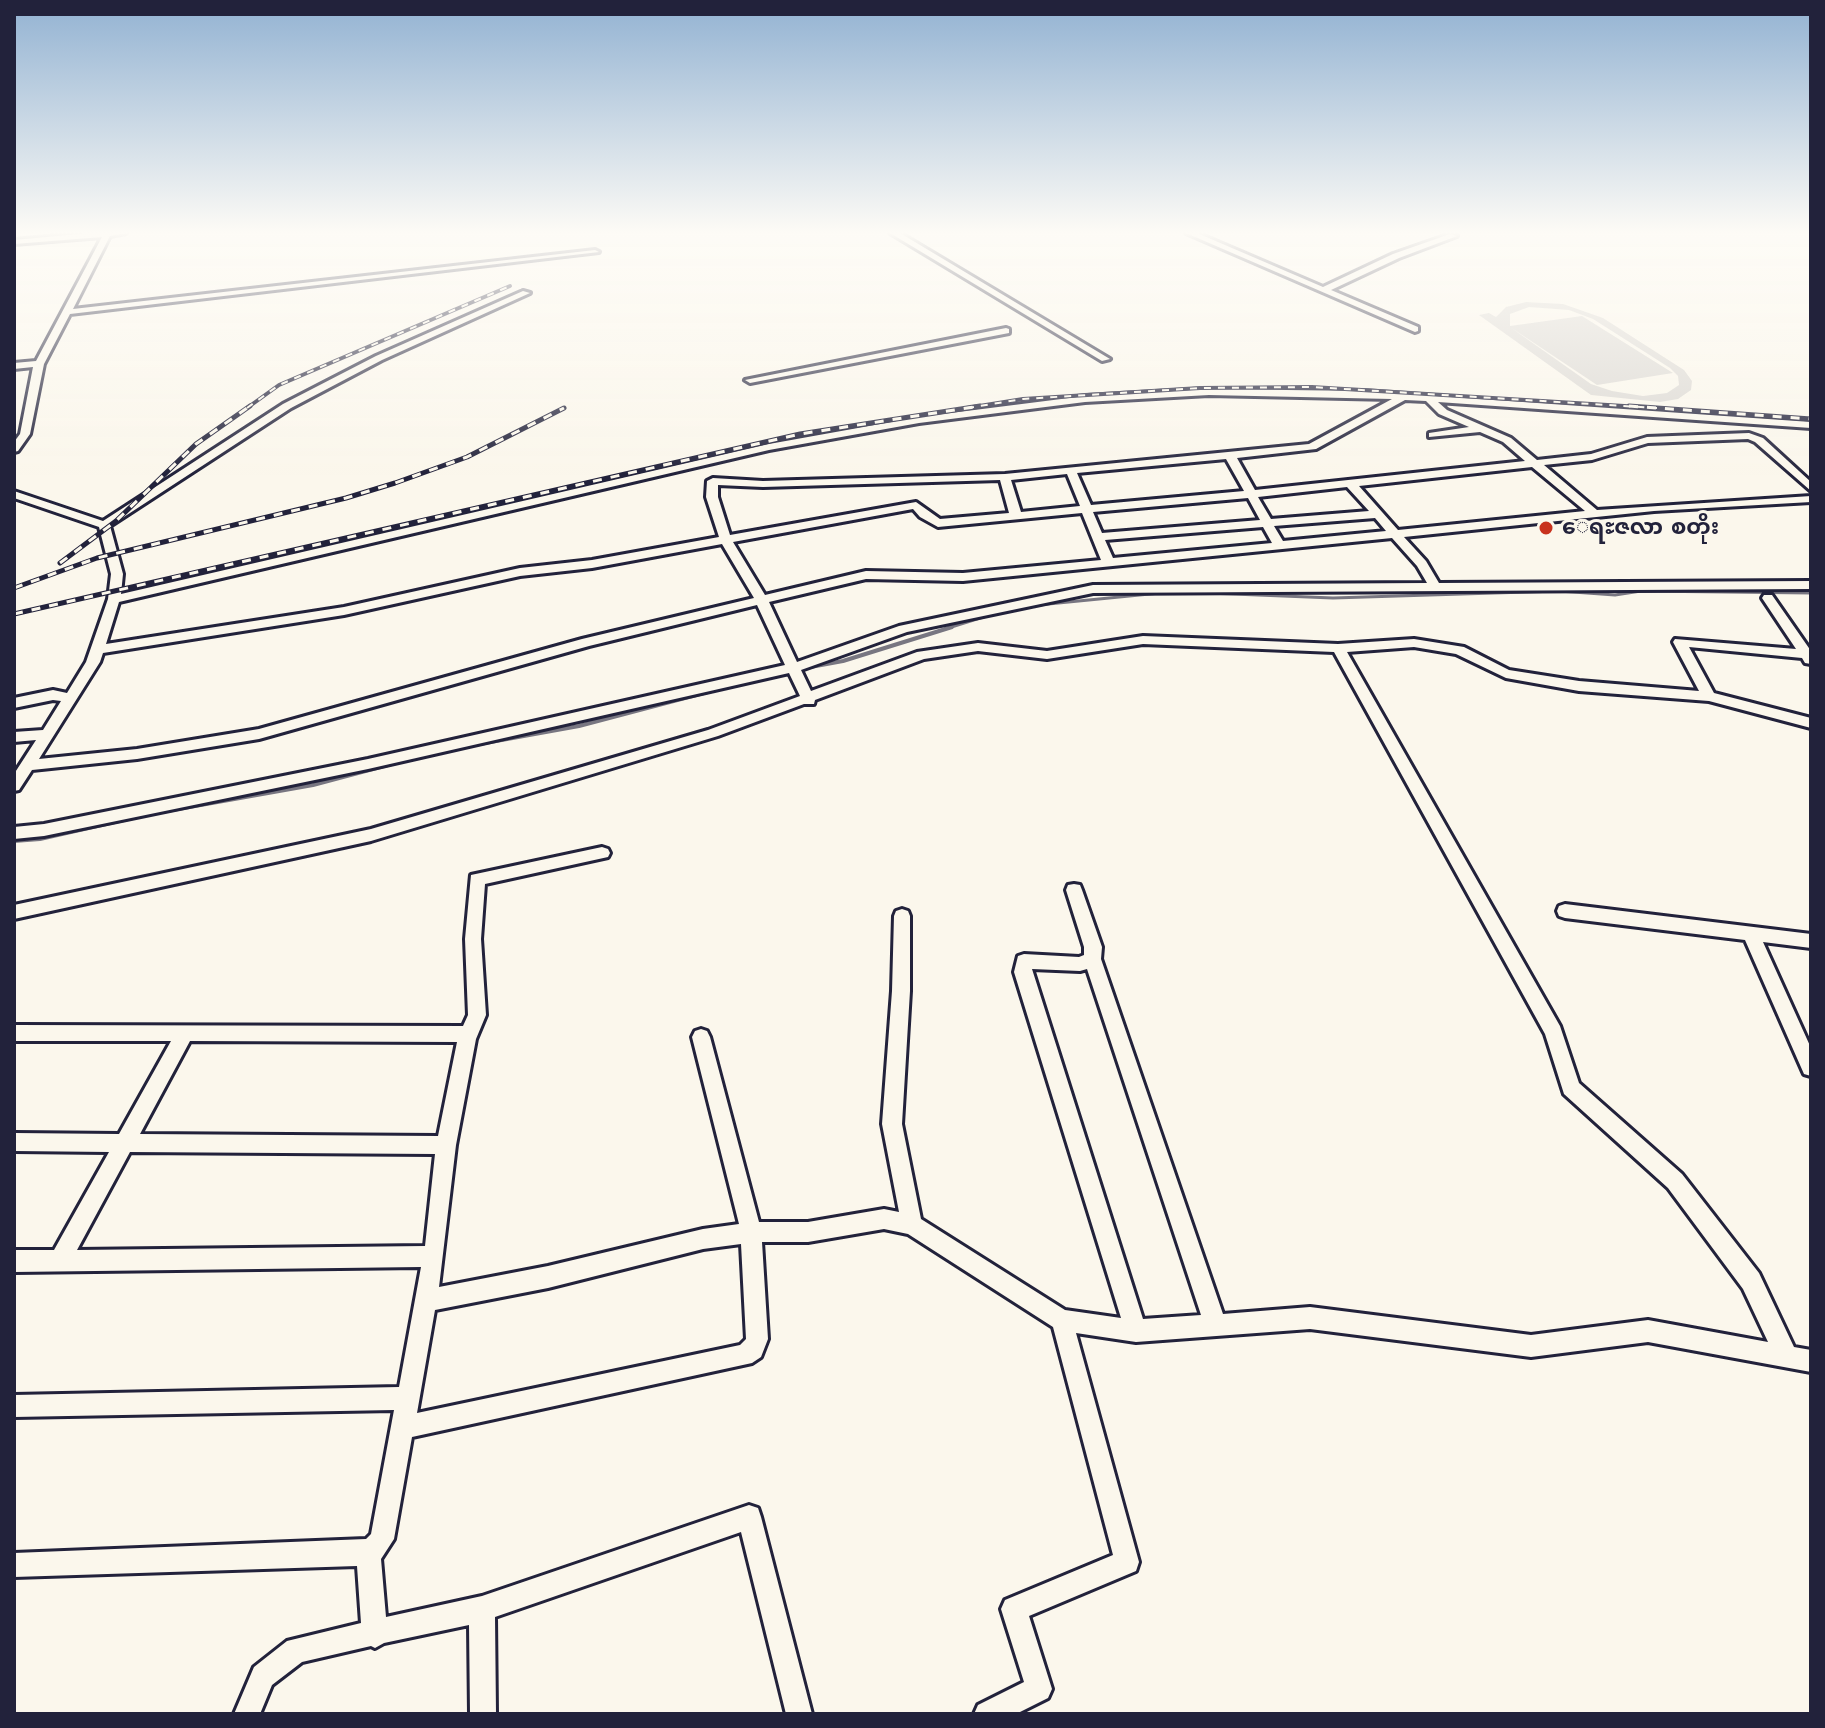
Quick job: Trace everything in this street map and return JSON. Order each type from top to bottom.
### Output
[{"type":"street","points":[[14,449],[25,434],[39,364],[66,314]]},
{"type":"street","points":[[104,525],[287,406],[407,344],[478,314]]},
{"type":"street","points":[[1029,314],[1105,359]]},
{"type":"street","points":[[1379,314],[1415,329]]},
{"type":"street","points":[[750,380],[1006,331]]},
{"type":"street","points":[[14,366],[39,364]]},
{"type":"street","points":[[114,599],[769,447],[919,420],[1085,399],[1209,392],[1405,396],[1811,425]]},
{"type":"street","points":[[808,700],[761,599],[726,540],[712,497],[713,481],[763,484],[1005,477],[1231,457],[1312,447],[1405,396]]},
{"type":"street","points":[[1428,398],[1443,412],[1507,440],[1536,461],[1595,514]]},
{"type":"street","points":[[1433,435],[1484,428]]},
{"type":"street","points":[[99,649],[344,611],[520,572],[592,564],[916,505],[924,515],[938,523],[1252,494],[1592,457],[1647,440],[1749,436],[1769,448],[1811,488]]},
{"type":"street","points":[[1231,457],[1280,547]]},
{"type":"street","points":[[1071,471],[1108,562]]},
{"type":"street","points":[[1005,477],[1016,516]]},
{"type":"street","points":[[1350,483],[1422,564],[1436,588]]},
{"type":"street","points":[[14,494],[104,525]]},
{"type":"street","points":[[27,765],[137,754],[259,734],[587,642],[866,575],[963,577],[1595,514],[1811,499]]},
{"type":"street","points":[[1098,537],[1377,514]]},
{"type":"street","points":[[14,785],[99,649],[114,599],[117,574],[104,525]]},
{"type":"street","points":[[14,833],[44,830],[496,737],[793,667],[904,629],[1093,589],[1811,585]]},
{"type":"street","points":[[1768,598],[1809,657]]},
{"type":"street","points":[[14,912],[371,835],[713,733],[922,655],[978,647],[1047,655],[1143,640],[1338,648],[1414,643],[1459,650],[1506,674],[1579,686],[1709,696],[1811,723]]},
{"type":"street","points":[[1709,696],[1680,642],[1809,657]]},
{"type":"street","points":[[1338,648],[1554,1032],[1571,1088],[1675,1181],[1751,1281],[1786,1355]]},
{"type":"street","points":[[14,703],[53,695],[71,698]]},
{"type":"street","points":[[14,737],[48,734]]},
{"type":"street","points":[[14,1565],[368,1553],[382,1539],[434,1256],[446,1145],[469,1034],[477,1015],[473,939],[477,879],[602,853]]},
{"type":"street","points":[[1074,890],[1093,947],[1092,959],[1216,1326]]},
{"type":"street","points":[[1565,911],[1811,941]]},
{"type":"street","points":[[902,916],[901,991],[892,1124],[912,1225]]},
{"type":"street","points":[[1751,935],[1811,1068]]},
{"type":"street","points":[[1092,959],[1080,964],[1024,961],[1023,972],[1136,1331]]},
{"type":"street","points":[[14,1033],[469,1034]]},
{"type":"street","points":[[59,1261],[185,1033]]},
{"type":"street","points":[[401,1428],[744,1355],[753,1349],[757,1339],[751,1232],[701,1037]]},
{"type":"street","points":[[14,1142],[446,1145]]},
{"type":"street","points":[[424,1301],[548,1277],[703,1239],[751,1232],[808,1232],[884,1219],[912,1225],[1062,1320],[1136,1331],[1310,1318],[1531,1346],[1648,1331],[1811,1361]]},
{"type":"street","points":[[14,1261],[434,1256]]},
{"type":"street","points":[[987,1714],[1039,1689],[1014,1609],[1127,1562],[1062,1320]]},
{"type":"street","points":[[14,1406],[406,1398]]},
{"type":"street","points":[[247,1714],[263,1676],[296,1650],[482,1609],[749,1517],[799,1714]]},
{"type":"street","points":[[368,1553],[375,1635]]},
{"type":"street","points":[[482,1609],[483,1714]]},
{"type":"shaded area","points":[[1490,314],[1496,317],[1499,314],[1511,314],[1510,326],[1582,316],[1673,373],[1597,385],[1510,327],[1591,384],[1643,396],[1667,393],[1679,385],[1678,376],[1670,368],[1593,319],[1579,314],[1603,318],[1684,370],[1692,381],[1691,390],[1678,399],[1660,402],[1591,395],[1479,315]]},
{"type":"waterway","points":[[1183,592],[1333,598],[1559,591],[1615,595],[1641,591],[1811,593]]},
{"type":"waterway","points":[[1028,606],[1170,592]]},
{"type":"waterway","points":[[945,629],[996,613]]},
{"type":"waterway","points":[[805,668],[843,661],[952,627]]},
{"type":"waterway","points":[[474,745],[579,726],[738,684]]},
{"type":"waterway","points":[[150,814],[313,785],[403,761]]},
{"type":"waterway","points":[[14,841],[40,839],[137,817]]},
{"type":"railway","points":[[247,408],[279,385],[446,314]]},
{"type":"railway","points":[[967,408],[1023,399],[1200,388],[1312,387],[1657,408]]},
{"type":"railway","points":[[60,563],[116,521],[196,444],[250,406]]},
{"type":"railway","points":[[14,614],[800,434],[980,406]]},
{"type":"railway","points":[[1629,406],[1657,408]]},
{"type":"railway","points":[[14,588],[97,558],[346,498],[395,483],[467,457],[564,408]]},
{"type":"railway","points":[[1657,408],[1811,419]]},
{"type":"place","name":"ေရႊဇလာ စတိုး","points":[[1546,528]]}]
